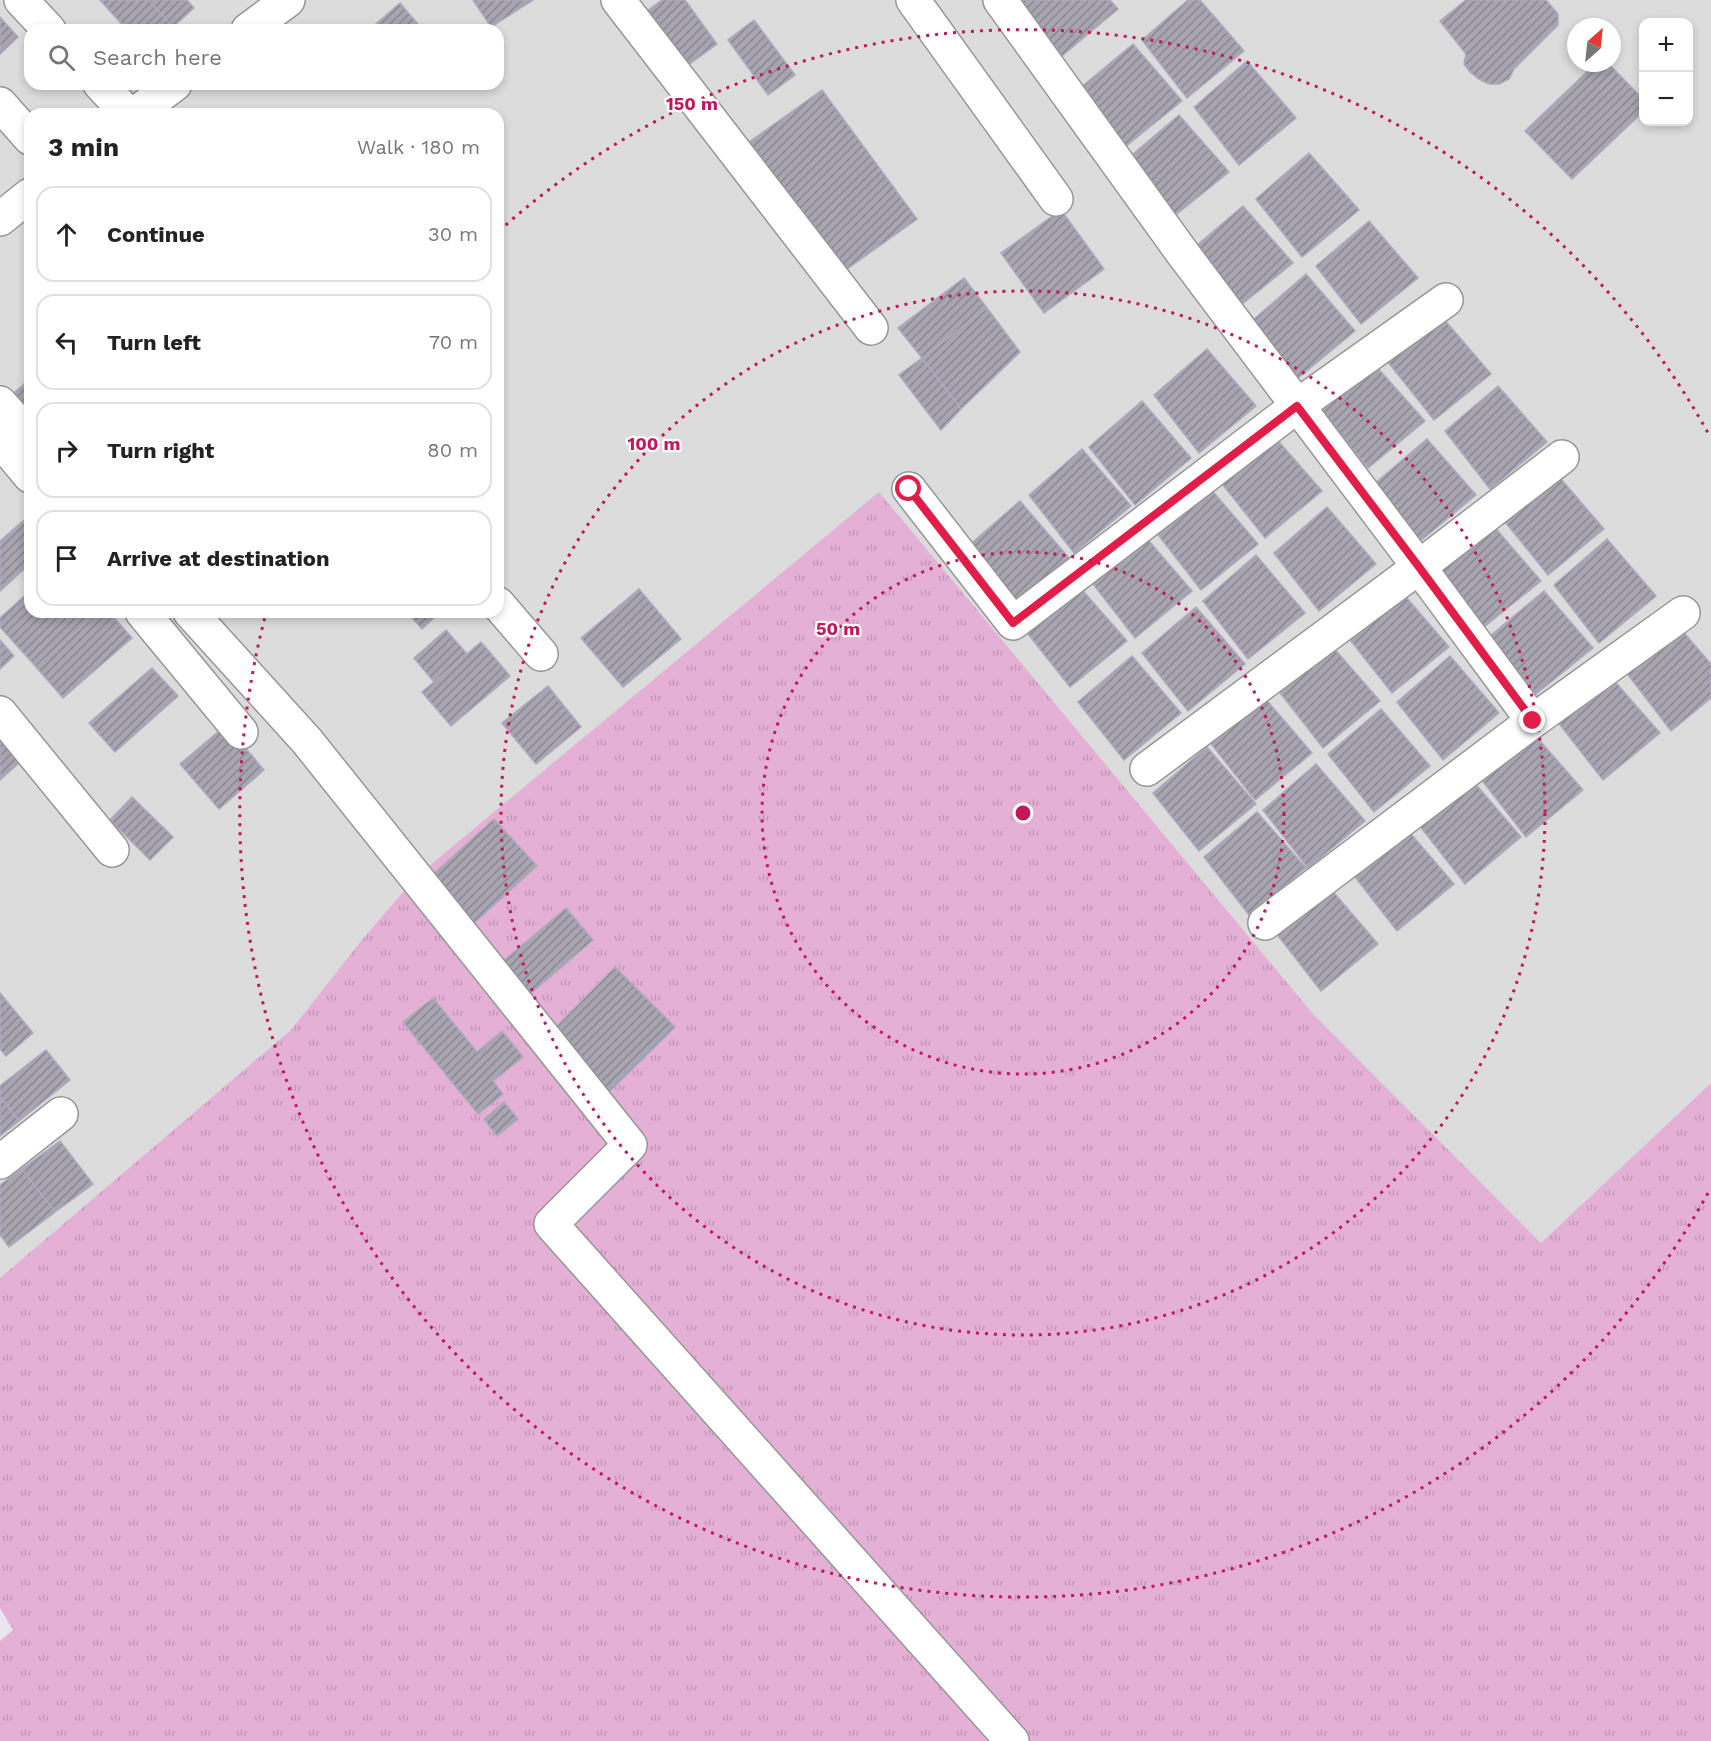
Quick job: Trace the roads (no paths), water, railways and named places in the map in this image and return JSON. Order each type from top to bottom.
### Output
[{"type":"street","points":[[21,0],[43,24]]},
{"type":"street","points":[[256,24],[288,0]]},
{"type":"street","points":[[618,0],[871,328]]},
{"type":"street","points":[[913,0],[1056,199]]},
{"type":"street","points":[[1000,0],[1181,251],[1533,721]]},
{"type":"street","points":[[106,90],[122,108]]},
{"type":"street","points":[[0,104],[24,131]]},
{"type":"street","points":[[0,219],[24,200]]},
{"type":"street","points":[[909,489],[1013,623],[1297,406],[1446,300]]},
{"type":"street","points":[[0,403],[24,429]]},
{"type":"street","points":[[0,440],[24,469]]},
{"type":"street","points":[[1147,769],[1419,567],[1562,457]]},
{"type":"street","points":[[504,611],[541,654]]},
{"type":"street","points":[[1265,923],[1533,721],[1683,613]]},
{"type":"street","points":[[147,618],[241,732]]},
{"type":"street","points":[[195,618],[307,741],[630,1145],[551,1224],[1012,1741]]},
{"type":"street","points":[[0,713],[112,850]]},
{"type":"street","points":[[0,1162],[61,1114]]}]
